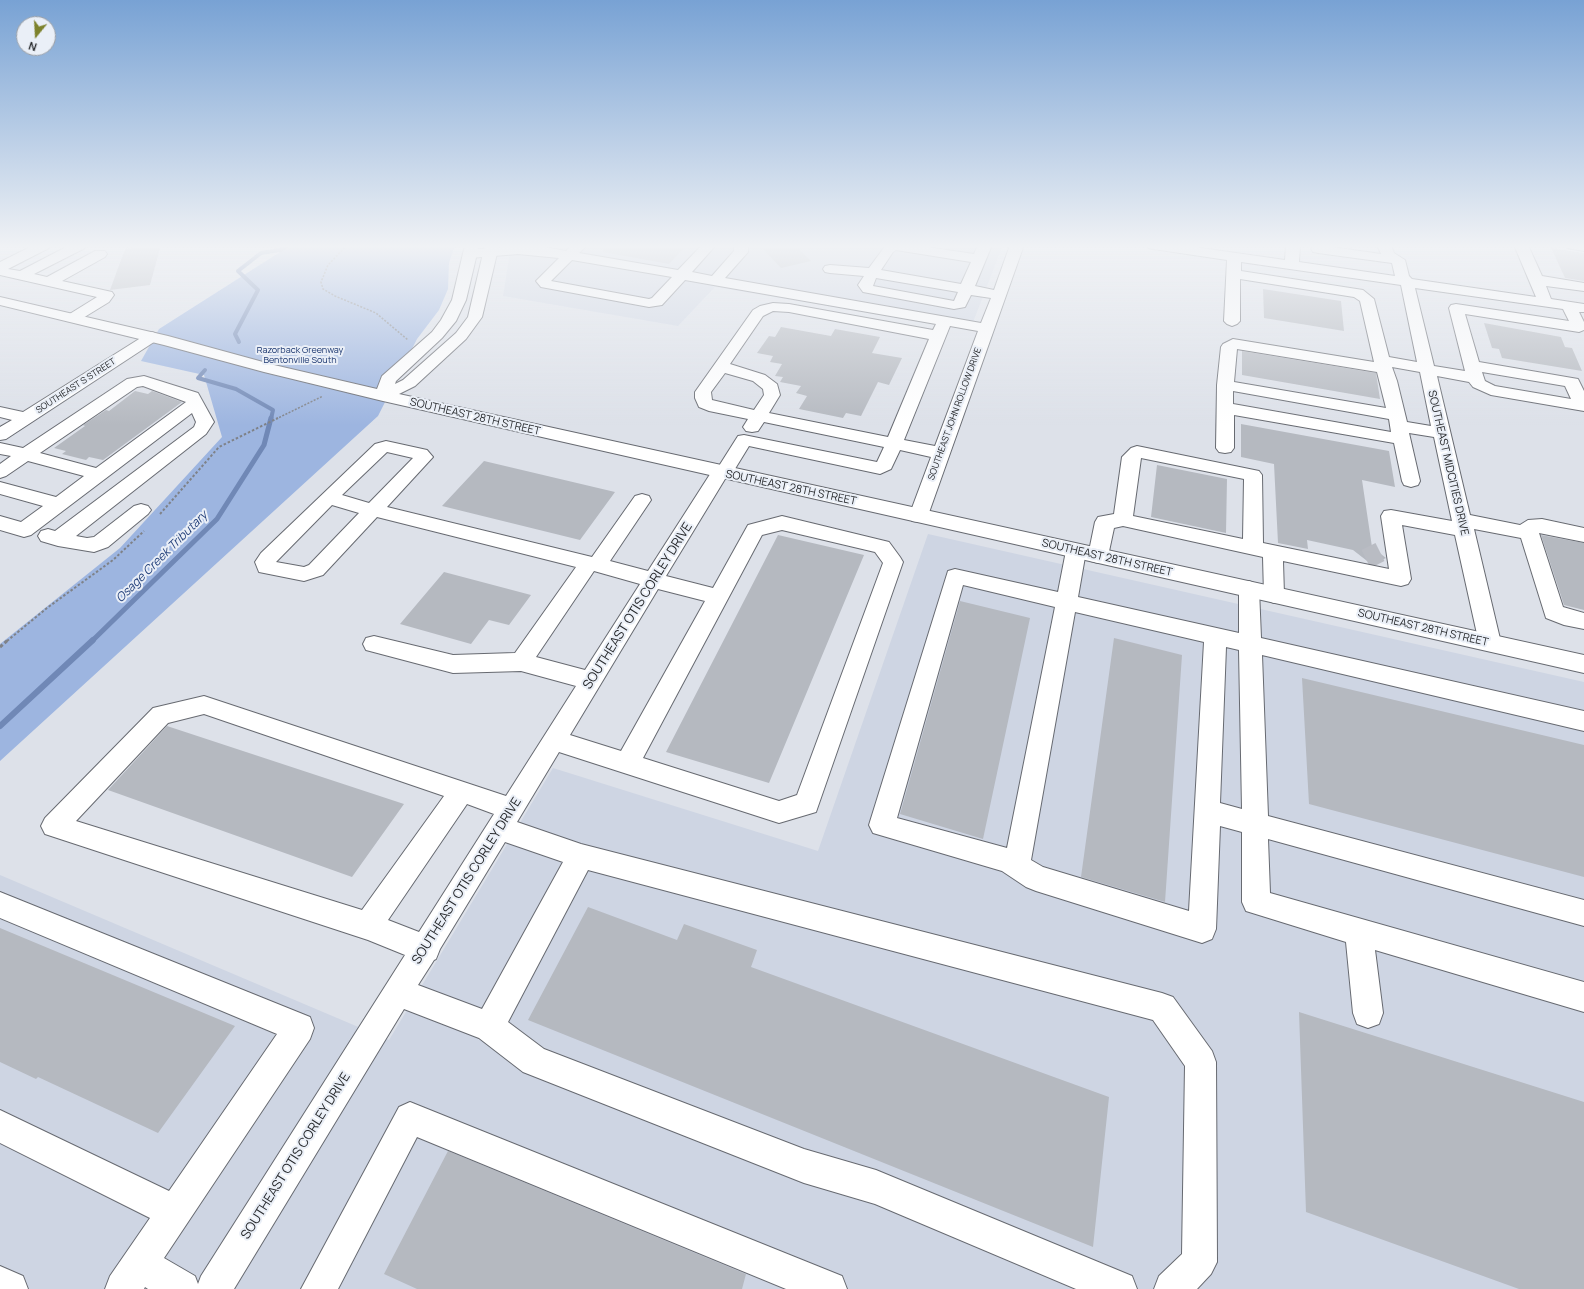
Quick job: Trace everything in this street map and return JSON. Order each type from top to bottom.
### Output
[{"type":"street","name":"SOUTHEAST 28TH STREET","points":[[18,305],[383,396],[722,473],[1584,664]]},
{"type":"street","points":[[73,318],[94,305]]},
{"type":"street","points":[[383,396],[388,379],[437,335],[448,321],[456,305]]},
{"type":"street","points":[[383,396],[409,383],[461,336],[475,317],[479,305]]},
{"type":"street","points":[[831,305],[941,329]]},
{"type":"street","name":"SOUTHEAST JOHN ROLLOW DRIVE","points":[[919,516],[995,305]]},
{"type":"street","points":[[1232,305],[1232,321]]},
{"type":"street","points":[[1369,305],[1383,364],[1389,380],[1411,481]]},
{"type":"street","name":"SOUTHEAST MIDCITIES DRIVE","points":[[1411,305],[1490,643]]},
{"type":"street","points":[[1562,305],[1584,308]]},
{"type":"street","points":[[1225,448],[1225,385],[1229,347],[1233,344],[1426,369],[1474,372],[1572,382],[1582,406],[1491,390],[1478,384],[1474,372],[1456,308],[1579,327],[1568,306]]},
{"type":"street","points":[[942,453],[715,407],[705,403],[703,392],[758,313],[773,307],[941,329],[986,328]]},
{"type":"street","points":[[744,440],[880,468],[885,465],[941,329]]},
{"type":"street","name":"SOUTHEAST S STREET","points":[[0,435],[152,338]]},
{"type":"street","name":"SOUTHEAST OTIS CORLEY DRIVE","points":[[214,1289],[654,581],[772,395],[771,387],[759,378],[740,371],[720,367]]},
{"type":"street","points":[[0,472],[134,382],[144,381],[192,396],[205,422],[200,430],[58,539]]},
{"type":"street","points":[[1225,385],[1399,427]]},
{"type":"street","points":[[24,530],[195,403]]},
{"type":"street","points":[[1225,408],[1441,433]]},
{"type":"street","points":[[0,412],[26,418]]},
{"type":"street","points":[[386,446],[421,454],[424,457],[316,570],[310,574],[304,574],[266,567],[265,562],[268,558],[328,498],[381,448],[386,446]]},
{"type":"street","points":[[0,448],[98,474]]},
{"type":"street","points":[[1123,520],[1131,458],[1137,452],[1253,475],[1253,548]]},
{"type":"street","points":[[0,488],[58,504]]},
{"type":"street","points":[[328,498],[593,564],[718,597]]},
{"type":"street","points":[[521,662],[642,500]]},
{"type":"street","points":[[0,523],[58,539],[94,545],[101,542],[142,510]]},
{"type":"street","points":[[1098,556],[1105,522],[1123,520],[1273,552],[1372,556],[1391,516],[1529,533]]},
{"type":"street","points":[[555,741],[627,764],[779,812],[807,804],[893,562],[882,547],[782,523],[755,530],[627,764]]},
{"type":"street","points":[[1584,535],[1542,526],[1528,527],[1554,612],[1564,617],[1584,621]]},
{"type":"street","points":[[1017,866],[1076,551]]},
{"type":"street","points":[[1273,552],[1274,595]]},
{"type":"street","points":[[1215,637],[1202,929],[1036,878],[1009,861],[882,825],[955,576],[1067,602],[1215,637],[1251,646],[1584,721]]},
{"type":"street","points":[[1249,589],[1256,902],[1584,997]]},
{"type":"street","points":[[374,644],[453,664],[521,662],[592,681]]},
{"type":"street","points":[[426,949],[368,926],[54,826],[162,715],[204,705],[462,791],[506,819],[581,856],[1162,1008],[1201,1062],[1199,1262],[1172,1289]]},
{"type":"street","points":[[368,926],[462,791]]},
{"type":"street","points":[[1208,811],[1584,913]]},
{"type":"street","points":[[489,1027],[581,856]]},
{"type":"street","points":[[0,905],[299,1028],[132,1276],[182,1289]]},
{"type":"street","points":[[1359,932],[1368,1013]]},
{"type":"street","points":[[398,992],[489,1027],[534,1061],[804,1166],[876,1187],[1119,1289]]},
{"type":"street","points":[[319,1289],[410,1118],[829,1289]]},
{"type":"street","points":[[0,1126],[175,1212]]},
{"type":"street","points":[[0,1284],[10,1289]]},
{"type":"path","points":[[357,305],[376,313],[411,343]]},
{"type":"path","points":[[256,428],[315,399]]},
{"type":"shaded area","points":[[556,305],[698,305],[678,326]]},
{"type":"shaded area","points":[[823,305],[980,305],[970,330]]},
{"type":"shaded area","points":[[928,534],[1584,682],[1584,1289],[0,1289],[0,875],[389,1040],[553,768],[818,851]]},
{"type":"green space","name":"Razorback Greenway Bentonville South","points":[[196,305],[441,305],[417,339],[378,416],[0,761],[0,644],[120,548],[222,437],[204,375],[141,361],[159,329]]},
{"type":"building","points":[[1264,305],[1341,305],[1344,331],[1264,318]]},
{"type":"building","points":[[1484,323],[1561,337],[1565,347],[1572,348],[1582,371],[1502,358],[1499,349],[1492,348]]},
{"type":"building","points":[[781,327],[831,336],[835,329],[880,337],[872,353],[902,358],[889,385],[878,382],[861,416],[846,413],[843,418],[799,409],[807,396],[796,393],[801,386],[780,382],[783,377],[775,376],[782,364],[770,362],[773,356],[757,353],[769,336],[775,337]]},
{"type":"building","points":[[1242,351],[1376,373],[1380,399],[1242,375]]},
{"type":"building","points":[[135,391],[148,394],[152,391],[182,402],[103,460],[89,457],[86,460],[62,454],[66,451],[54,448],[85,426],[83,425],[106,410],[109,411]]},
{"type":"building","points":[[1241,424],[1389,451],[1395,487],[1362,480],[1372,547],[1386,558],[1375,563],[1375,565],[1371,564],[1353,550],[1307,540],[1308,549],[1278,543],[1274,464],[1241,457]]},
{"type":"building","points":[[484,461],[615,492],[580,540],[442,506]]},
{"type":"building","points":[[1157,465],[1227,479],[1226,533],[1151,517]]},
{"type":"building","points":[[778,535],[864,555],[769,783],[666,752]]},
{"type":"building","points":[[1541,535],[1584,543],[1584,610],[1564,605]]},
{"type":"building","points":[[444,572],[531,595],[509,625],[489,620],[471,644],[400,624]]},
{"type":"building","points":[[960,601],[1030,618],[983,839],[900,814]]},
{"type":"building","points":[[1114,638],[1182,655],[1165,902],[1081,877]]},
{"type":"building","points":[[1302,678],[1584,745],[1584,877],[1309,804]]},
{"type":"building","points":[[167,726],[404,804],[352,877],[108,790]]},
{"type":"building","points":[[588,907],[677,940],[684,924],[757,950],[751,967],[1109,1097],[1093,1247],[528,1020]]},
{"type":"building","points":[[0,928],[235,1026],[158,1133],[38,1077],[36,1079],[0,1062]]},
{"type":"building","points":[[1299,1012],[1584,1102],[1584,1289],[1519,1289],[1306,1212]]},
{"type":"building","points":[[448,1151],[746,1274],[742,1289],[417,1289],[384,1274]]},
{"type":"waterway","name":"Osage Creek Tributary","points":[[239,342],[235,334],[250,305]]},
{"type":"waterway","name":"Osage Creek Tributary","points":[[205,370],[198,378],[236,389],[273,410],[271,419]]},
{"type":"waterway","name":"Osage Creek Tributary","points":[[92,641],[217,519],[264,445],[271,418]]},
{"type":"waterway","name":"Osage Creek Tributary","points":[[0,726],[93,640]]},
{"type":"tunnel","points":[[1366,559],[1380,552]]}]
